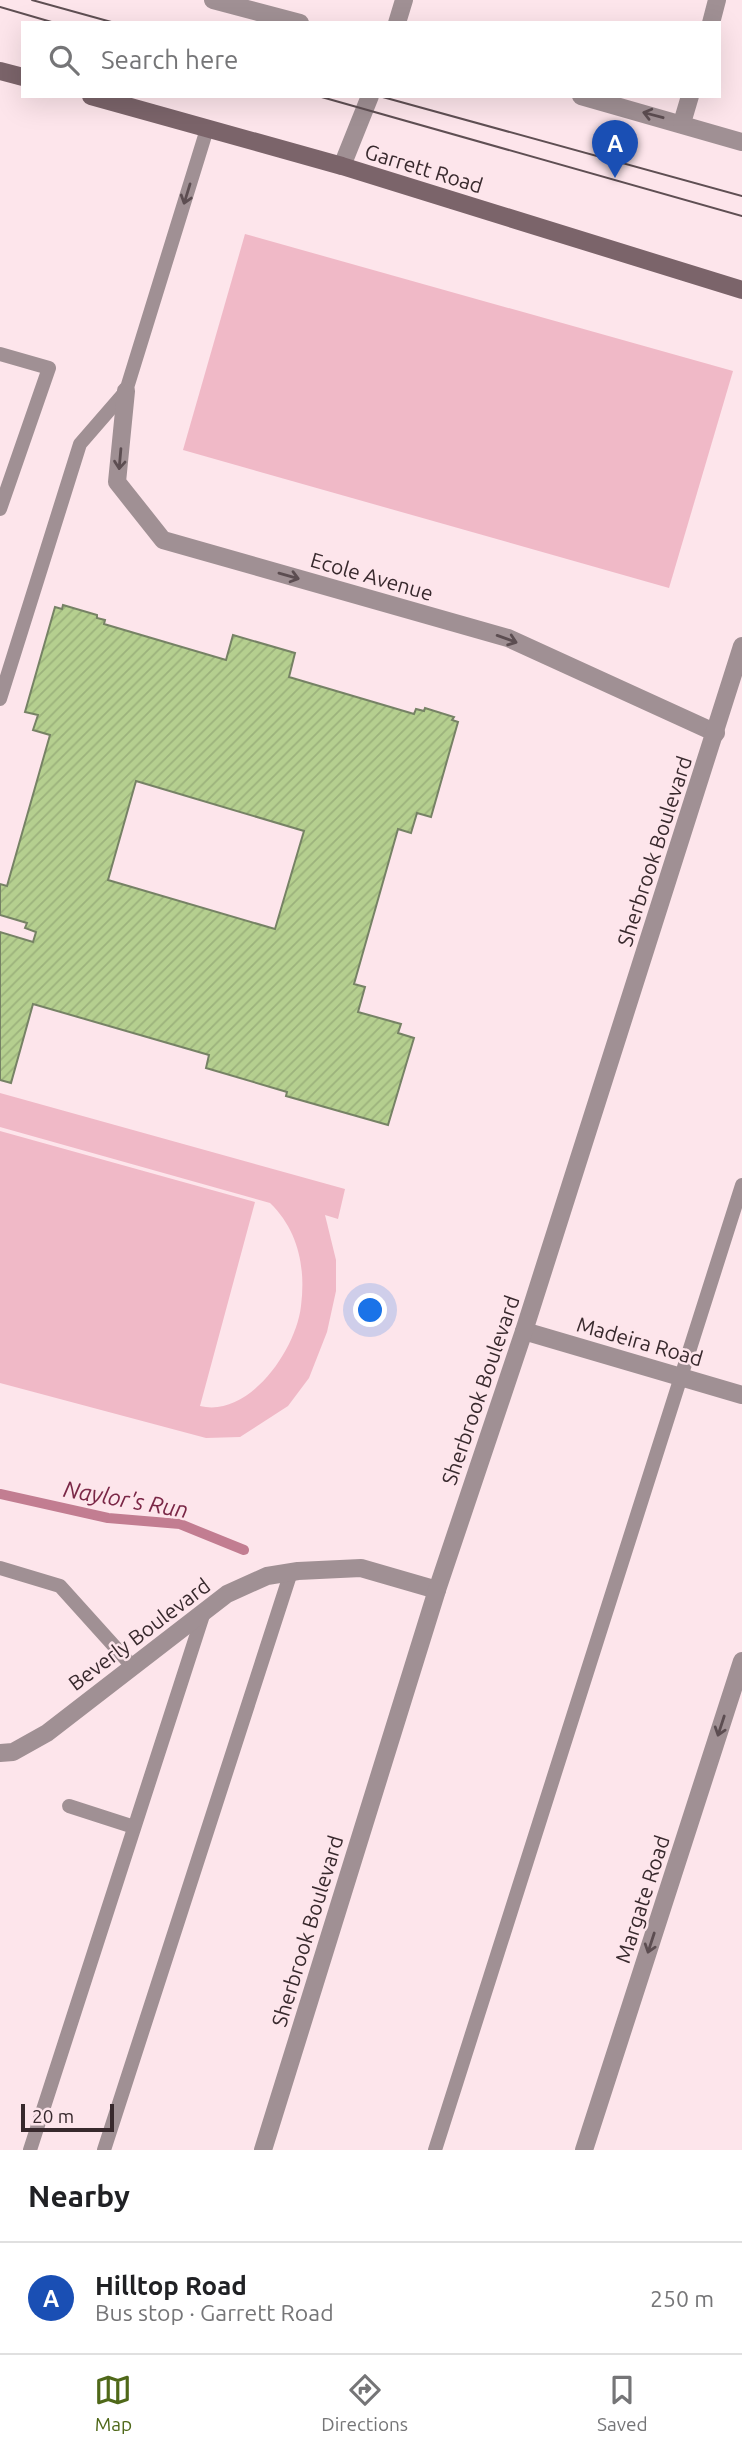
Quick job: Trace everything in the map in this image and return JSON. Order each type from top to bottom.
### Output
[{"type":"main road","points":[[0,71],[21,76]]},
{"type":"main road","name":"Garrett Road","points":[[98,98],[342,166],[742,290]]},
{"type":"street","points":[[213,0],[292,21]]},
{"type":"street","points":[[398,21],[404,0]]},
{"type":"street","points":[[712,21],[717,0]]},
{"type":"street","points":[[342,166],[369,98]]},
{"type":"street","points":[[588,98],[742,142]]},
{"type":"street","points":[[682,123],[689,98]]},
{"type":"street","name":"Ecole Avenue","points":[[126,391],[117,482],[163,540],[508,638],[716,733]]},
{"type":"street","name":"Sherbrook Boulevard","points":[[263,2150],[437,1590],[524,1331],[742,646]]},
{"type":"street","name":"Madeira Road","points":[[524,1331],[742,1395]]},
{"type":"street","name":"Beverly Boulevard","points":[[0,1753],[13,1752],[47,1733],[227,1594],[267,1576],[361,1568],[437,1590]]},
{"type":"street","name":"Margate Road","points":[[584,2150],[742,1661]]},
{"type":"lane","points":[[0,699],[80,444],[126,391],[207,129]]},
{"type":"lane","points":[[0,354],[49,368],[0,509]]},
{"type":"lane","points":[[435,2150],[679,1376],[742,1185]]},
{"type":"lane","points":[[0,1567],[60,1586],[133,1667]]},
{"type":"lane","points":[[107,2149],[292,1572]]},
{"type":"lane","points":[[30,2150],[204,1612]]},
{"type":"lane","points":[[69,1806],[134,1827]]},
{"type":"shaded area","points":[[245,234],[733,371],[669,588],[183,450]]},
{"type":"shaded area","points":[[0,1093],[345,1189],[338,1219],[325,1215],[336,1260],[336,1291],[327,1332],[309,1378],[288,1406],[240,1437],[206,1438],[0,1383],[0,1131],[255,1202],[200,1406],[218,1407],[236,1402],[267,1377],[290,1342],[297,1323],[301,1306],[302,1277],[293,1237],[280,1214],[270,1203],[0,1127]]},
{"type":"building","points":[[63,605],[97,615],[97,618],[105,620],[104,624],[226,660],[233,635],[295,653],[289,677],[414,714],[416,709],[424,711],[425,708],[454,717],[452,720],[458,722],[431,817],[417,813],[411,833],[398,829],[354,984],[365,987],[358,1012],[401,1024],[398,1033],[414,1038],[388,1125],[286,1096],[287,1092],[206,1068],[209,1055],[33,1004],[11,1083],[0,1080],[0,932],[33,942],[36,932],[25,928],[27,923],[0,915],[0,884],[7,886],[50,735],[33,730],[38,715],[25,712],[55,607],[62,609]],"holes":[[[136,781],[304,831],[275,929],[108,880]]]},
{"type":"waterway","name":"Naylor's Run","points":[[0,1494],[108,1518],[180,1524],[244,1550]]},
{"type":"tram line","points":[[32,0],[108,21]]},
{"type":"tram line","points":[[0,7],[48,21]]},
{"type":"tram line","points":[[325,98],[742,216]]},
{"type":"tram line","points":[[386,98],[742,196]]},
{"type":"place","name":"Hilltop Road","points":[[615,178]]}]
